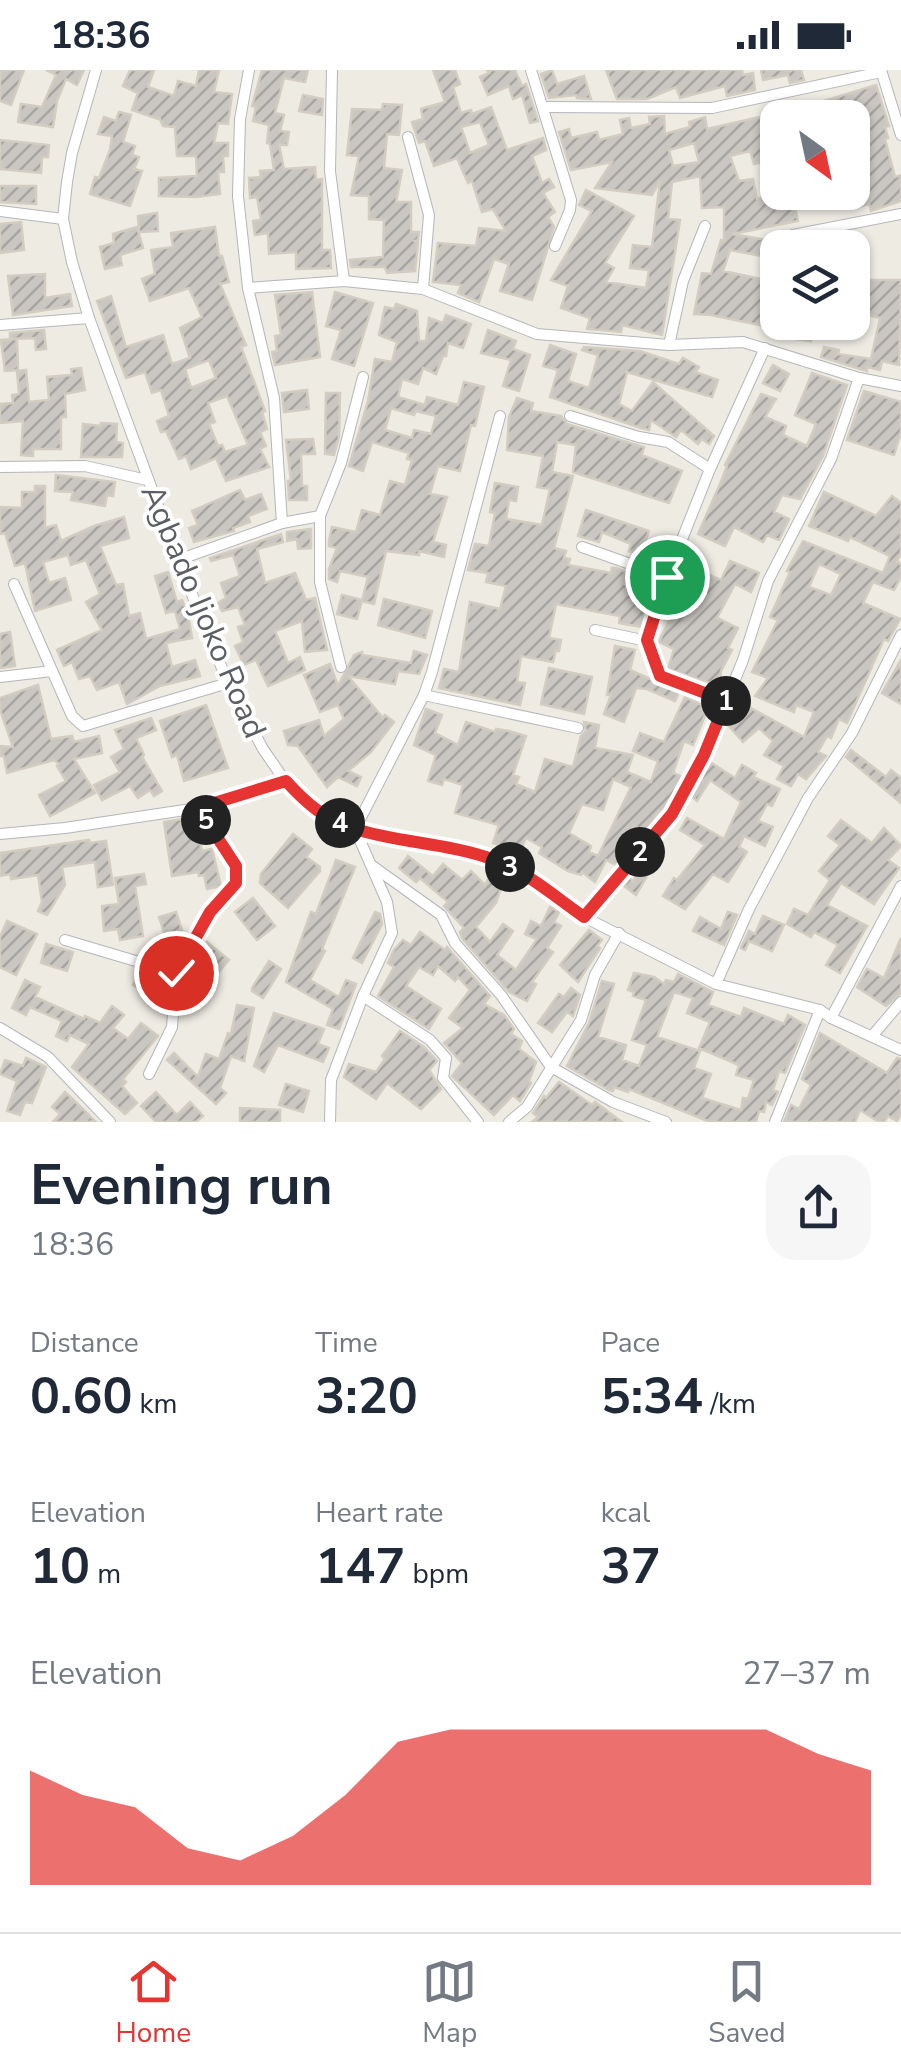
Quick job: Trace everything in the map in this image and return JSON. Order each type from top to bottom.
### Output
[{"type":"street","name":"Agbado Ijoko Road","points":[[95,70],[72,152],[63,218],[89,318],[147,480],[228,683],[263,749],[286,781],[310,805],[355,829],[449,846],[492,859],[530,877],[584,917],[716,984],[820,1010],[901,1050]]},
{"type":"street","points":[[249,70],[240,119],[238,196],[248,288],[274,398],[282,523]]},
{"type":"street","points":[[332,70],[330,171],[344,282]]},
{"type":"street","points":[[531,70],[571,200],[555,246]]},
{"type":"street","points":[[543,108],[712,108],[881,71],[901,135]]},
{"type":"street","points":[[408,137],[430,215],[423,289]]},
{"type":"street","points":[[0,212],[63,218]]},
{"type":"street","points":[[819,230],[901,214]]},
{"type":"street","points":[[670,345],[683,282],[705,226]]},
{"type":"street","points":[[248,288],[344,282],[423,289],[537,334],[670,345],[724,342],[765,348],[859,378],[901,386]]},
{"type":"street","points":[[0,325],[89,318]]},
{"type":"street","points":[[726,701],[660,676],[647,640],[667,577],[684,543],[710,470],[765,348]]},
{"type":"street","points":[[341,667],[320,582],[320,516],[342,463],[363,377]]},
{"type":"street","points":[[584,917],[672,814],[704,755],[768,582],[837,444],[859,378]]},
{"type":"street","points":[[330,1122],[331,1080],[392,933],[387,902],[355,829],[424,694],[500,416]]},
{"type":"street","points":[[570,416],[668,442],[710,470]]},
{"type":"street","points":[[0,467],[85,466],[147,480]]},
{"type":"street","points":[[178,560],[282,523],[320,516]]},
{"type":"street","points":[[582,547],[667,577]]},
{"type":"street","points":[[14,584],[72,716],[82,726],[228,683]]},
{"type":"street","points":[[595,630],[647,640]]},
{"type":"street","points":[[716,984],[808,798],[852,733],[901,635]]},
{"type":"street","points":[[0,677],[52,671]]},
{"type":"street","points":[[424,694],[578,728]]},
{"type":"street","points":[[0,834],[198,808],[286,781]]},
{"type":"street","points":[[149,1074],[172,1027],[176,973],[210,912],[236,883],[238,874],[198,808]]},
{"type":"street","points":[[370,864],[442,915],[455,943],[502,995],[551,1067],[613,1102],[666,1122]]},
{"type":"street","points":[[830,1018],[901,886]]},
{"type":"street","points":[[510,1122],[527,1108],[581,1020],[594,976],[618,933]]},
{"type":"street","points":[[65,940],[176,973]]},
{"type":"street","points":[[363,996],[430,1040],[446,1058],[443,1078],[478,1122]]},
{"type":"street","points":[[873,1035],[901,1002]]},
{"type":"street","points":[[775,1122],[820,1010]]},
{"type":"street","points":[[0,1028],[48,1057],[110,1122]]},
{"type":"building","points":[[0,70],[24,70],[11,105],[0,101]]},
{"type":"building","points":[[46,70],[84,70],[77,85],[66,79],[53,127],[18,122],[21,104],[42,107],[56,75]]},
{"type":"building","points":[[130,70],[154,70],[148,87],[174,96],[178,81],[196,86],[199,70],[219,70],[214,92],[232,94],[228,124],[218,123],[214,143],[228,143],[228,156],[223,156],[224,172],[218,172],[220,194],[159,196],[159,178],[197,176],[196,156],[177,156],[175,127],[163,126],[159,117],[132,110],[138,93],[123,86]]},
{"type":"building","points":[[262,70],[308,70],[305,82],[284,78],[275,113],[284,115],[280,131],[289,132],[287,145],[279,145],[284,169],[315,167],[316,180],[322,179],[322,250],[330,250],[331,268],[296,269],[296,252],[269,254],[268,233],[255,235],[253,221],[261,220],[257,197],[250,198],[249,178],[261,177],[260,171],[274,170],[267,143],[269,125],[253,121],[256,107],[252,106]]},
{"type":"building","points":[[433,70],[455,70],[460,84],[453,87],[461,113],[471,110],[472,114],[491,107],[507,150],[543,138],[546,150],[532,156],[542,183],[549,179],[554,187],[543,193],[555,212],[548,217],[554,227],[532,300],[500,291],[509,264],[494,259],[479,302],[458,293],[461,285],[433,282],[438,243],[476,246],[479,228],[506,231],[493,209],[482,212],[472,181],[468,183],[457,158],[434,166],[425,141],[419,143],[412,122],[423,119],[421,109],[445,102]],"holes":[[[480,122],[489,145],[470,153],[461,127]]]},
{"type":"building","points":[[487,70],[515,70],[522,86],[526,84],[538,121],[530,123],[522,95],[513,99],[509,86],[488,95],[480,77],[489,73]]},
{"type":"building","points":[[552,70],[557,84],[584,76],[591,99],[576,95],[549,98],[541,74]]},
{"type":"building","points":[[606,70],[742,70],[743,75],[753,73],[755,90],[727,96],[725,86],[680,98],[676,87],[647,99],[617,99]]},
{"type":"building","points":[[761,70],[801,70],[804,80],[790,83],[788,75],[763,80]]},
{"type":"building","points":[[876,85],[889,126],[885,127],[885,139],[895,177],[901,175],[901,201],[871,211],[870,100],[827,100]]},
{"type":"building","points":[[303,95],[323,99],[322,115],[299,111]]},
{"type":"building","points":[[383,104],[402,105],[399,135],[387,134],[384,168],[402,170],[396,202],[411,202],[411,232],[419,232],[415,241],[415,271],[387,273],[385,267],[351,267],[350,260],[383,257],[384,220],[369,219],[369,196],[351,195],[359,156],[347,155],[352,109],[382,110]]},
{"type":"building","points":[[119,112],[131,115],[123,142],[135,146],[132,155],[139,157],[134,169],[142,171],[130,206],[90,194],[110,150],[112,136],[98,134],[104,117],[116,121]]},
{"type":"building","points":[[664,116],[665,134],[690,127],[689,122],[705,117],[707,129],[760,117],[760,163],[754,164],[750,151],[730,156],[739,181],[753,179],[757,199],[760,198],[760,210],[796,210],[798,221],[732,234],[760,239],[760,256],[730,250],[723,271],[760,279],[760,325],[694,314],[702,273],[711,274],[721,240],[724,241],[724,207],[702,208],[700,176],[672,182],[668,219],[680,220],[662,335],[622,325],[621,332],[587,329],[590,318],[561,308],[568,286],[551,280],[592,211],[579,205],[586,190],[634,216],[605,263],[614,268],[606,282],[646,288],[649,270],[630,268],[633,245],[652,247],[660,181],[652,195],[595,188],[612,162],[571,170],[559,132],[569,129],[571,138],[597,132],[599,140],[623,134],[620,120],[629,118],[631,128],[650,124],[649,117]],"holes":[[[694,143],[699,162],[673,166],[669,150]]]},
{"type":"building","points":[[0,140],[49,145],[48,157],[42,157],[41,173],[0,169]]},
{"type":"building","points":[[0,186],[36,186],[36,204],[0,202]]},
{"type":"building","points":[[157,213],[158,231],[139,232],[138,216]]},
{"type":"building","points":[[21,222],[24,250],[0,253],[0,224]]},
{"type":"building","points":[[137,227],[143,248],[120,255],[122,265],[105,269],[100,247],[114,243],[113,234]]},
{"type":"building","points":[[215,227],[219,256],[229,282],[220,284],[246,345],[241,347],[265,411],[262,412],[267,429],[260,432],[266,446],[260,449],[269,467],[226,481],[216,458],[191,469],[186,456],[179,459],[157,421],[169,416],[161,390],[152,393],[145,372],[126,378],[97,301],[111,296],[126,347],[163,335],[172,364],[190,358],[180,328],[202,317],[189,288],[150,301],[142,279],[155,274],[151,250],[173,247],[171,233]],"holes":[[[209,360],[216,378],[191,388],[185,369]],[[227,396],[248,445],[225,452],[222,445],[218,446],[209,424],[215,422],[208,403]]]},
{"type":"building","points":[[45,274],[45,298],[70,294],[72,306],[13,315],[8,276]]},
{"type":"building","points":[[870,280],[901,280],[899,365],[882,361],[880,370],[867,367],[867,371],[821,357],[824,347],[839,350],[838,354],[871,359],[880,318],[870,316]]},
{"type":"building","points":[[312,292],[320,357],[275,365],[275,336],[281,335],[275,295]]},
{"type":"building","points":[[335,292],[373,303],[354,366],[332,359],[341,330],[326,326]]},
{"type":"building","points":[[396,304],[417,311],[419,341],[426,341],[429,318],[443,323],[446,315],[471,324],[463,348],[448,343],[436,374],[423,368],[418,384],[402,379],[398,397],[425,405],[427,397],[458,405],[464,382],[484,387],[460,471],[438,466],[430,494],[447,497],[433,542],[446,545],[444,557],[419,551],[419,555],[386,551],[374,604],[362,601],[368,577],[340,571],[337,582],[329,579],[337,548],[329,546],[329,541],[332,527],[356,532],[362,510],[380,515],[390,481],[405,485],[412,460],[407,459],[409,453],[372,442],[363,471],[349,466],[368,401],[375,359],[392,362],[397,342],[379,335],[385,307],[394,309]],"holes":[[[391,408],[414,415],[416,411],[436,416],[431,434],[414,430],[412,438],[385,430]]]},
{"type":"building","points":[[44,330],[46,349],[36,350],[35,338],[10,339],[10,333]]},
{"type":"building","points":[[488,330],[516,341],[513,349],[530,355],[519,391],[503,386],[511,360],[481,353]]},
{"type":"building","points":[[17,339],[18,370],[5,371],[1,340]]},
{"type":"building","points":[[550,345],[576,354],[568,381],[589,388],[598,355],[582,350],[584,347],[640,351],[679,364],[683,358],[699,367],[695,372],[718,380],[712,397],[627,372],[619,404],[632,411],[653,382],[714,436],[709,444],[702,439],[698,444],[681,430],[676,437],[651,420],[649,430],[550,397],[558,370],[543,366]]},
{"type":"building","points":[[773,365],[789,374],[780,391],[763,383]]},
{"type":"building","points":[[81,368],[85,390],[65,394],[61,449],[33,449],[33,456],[21,455],[23,421],[0,423],[0,404],[13,403],[12,395],[19,394],[17,371],[26,370],[29,402],[49,400],[47,377],[72,375],[71,369]]},
{"type":"building","points":[[812,373],[847,385],[823,456],[800,499],[782,495],[774,512],[789,519],[779,540],[767,535],[763,542],[734,527],[725,546],[698,534],[725,465],[761,394],[776,399],[765,417],[786,426],[783,435],[807,446],[816,424],[795,415]]},
{"type":"building","points":[[307,390],[309,409],[284,412],[282,393]]},
{"type":"building","points":[[864,391],[901,402],[901,432],[894,455],[847,440]]},
{"type":"building","points":[[326,393],[340,393],[339,437],[334,455],[325,454]]},
{"type":"building","points":[[517,398],[533,403],[531,411],[561,416],[567,424],[644,447],[642,455],[682,471],[669,503],[573,472],[576,445],[557,442],[552,472],[573,476],[554,548],[566,551],[568,565],[611,573],[616,568],[627,572],[625,584],[645,587],[646,581],[656,583],[642,627],[619,623],[620,616],[556,604],[549,638],[561,640],[559,651],[556,650],[553,662],[521,656],[517,682],[525,683],[520,705],[439,688],[444,669],[459,672],[470,602],[500,609],[506,586],[486,582],[488,573],[468,570],[475,544],[489,546],[495,483],[518,487],[516,501],[509,500],[506,519],[542,525],[550,489],[537,487],[543,456],[507,450],[509,417]]},
{"type":"building","points":[[83,424],[117,424],[116,442],[123,443],[122,457],[81,457]]},
{"type":"building","points":[[313,439],[315,454],[301,454],[302,486],[307,486],[307,500],[289,500],[286,440]]},
{"type":"building","points":[[56,475],[115,482],[113,496],[107,495],[105,506],[71,500],[73,492],[55,491]]},
{"type":"building","points":[[35,486],[45,486],[45,528],[56,525],[61,541],[124,517],[129,538],[100,546],[116,585],[123,584],[129,616],[140,613],[146,639],[180,629],[175,611],[166,613],[155,576],[168,572],[177,602],[182,600],[188,614],[192,638],[166,643],[172,667],[195,660],[200,676],[160,686],[127,704],[119,682],[97,690],[90,676],[79,679],[72,662],[64,666],[57,650],[102,630],[86,602],[100,594],[86,560],[71,565],[68,555],[43,562],[49,583],[65,578],[71,600],[35,611],[25,563],[15,566],[5,533],[0,534],[0,507],[22,508],[22,492],[35,492]]},
{"type":"building","points":[[240,490],[245,500],[261,494],[267,509],[248,516],[250,522],[233,528],[234,531],[194,542],[189,528],[198,525],[192,511]]},
{"type":"building","points":[[824,492],[876,516],[892,496],[901,503],[901,552],[897,562],[901,564],[901,577],[894,590],[873,582],[863,603],[900,619],[888,641],[884,639],[847,723],[839,719],[831,738],[827,736],[818,752],[826,756],[806,779],[798,774],[791,786],[777,779],[784,766],[764,755],[773,741],[759,728],[743,742],[728,725],[742,712],[734,705],[736,700],[804,737],[814,712],[796,705],[794,712],[755,696],[768,678],[752,672],[778,620],[770,617],[790,572],[787,571],[803,541],[883,573],[890,556],[850,537],[848,541],[809,526]],"holes":[[[819,564],[841,574],[831,595],[809,587]]]},
{"type":"building","points":[[586,510],[649,531],[641,554],[629,551],[631,544],[602,532],[599,542],[578,536]]},
{"type":"building","points":[[311,529],[311,548],[298,549],[297,539],[287,541],[287,532]]},
{"type":"building","points":[[281,534],[283,542],[257,549],[265,583],[295,573],[306,600],[315,598],[327,650],[305,652],[302,621],[275,631],[288,663],[300,657],[305,670],[268,686],[256,660],[244,665],[235,646],[243,642],[238,627],[245,625],[238,607],[222,611],[218,603],[226,598],[221,583],[240,576],[233,555],[211,561],[210,558]]},
{"type":"building","points":[[730,561],[759,573],[751,592],[735,584],[717,618],[738,628],[728,648],[732,650],[721,671],[719,686],[668,669],[674,649],[659,642],[671,616],[667,615],[673,599],[681,602],[695,569],[721,580]]},
{"type":"building","points":[[342,595],[362,600],[357,619],[337,614]]},
{"type":"building","points":[[384,599],[432,611],[425,638],[378,625]]},
{"type":"building","points":[[10,632],[15,666],[0,668],[0,634]]},
{"type":"building","points":[[615,646],[635,650],[630,670],[679,692],[675,701],[636,688],[624,722],[604,714],[611,695],[607,695]]},
{"type":"building","points":[[414,651],[427,655],[419,674],[398,671],[395,684],[348,676],[383,718],[385,715],[394,722],[371,752],[348,771],[361,777],[357,786],[338,777],[327,787],[298,746],[288,745],[284,731],[319,720],[324,736],[344,719],[338,705],[320,712],[304,675],[330,664],[338,686],[354,655],[362,652],[411,663]]},
{"type":"building","points":[[901,660],[901,704],[882,693]]},
{"type":"building","points":[[549,668],[592,677],[584,714],[541,704]]},
{"type":"building","points":[[38,685],[51,739],[72,736],[74,742],[99,736],[102,753],[74,759],[95,793],[50,816],[39,795],[66,781],[59,764],[54,760],[7,773],[4,756],[0,756],[0,746],[13,747],[0,710],[0,698]]},
{"type":"building","points":[[685,697],[708,708],[693,745],[684,741],[673,773],[683,777],[666,809],[659,811],[646,832],[634,826],[616,865],[606,860],[595,882],[539,853],[542,847],[526,838],[516,858],[505,853],[508,848],[493,843],[499,825],[455,813],[463,785],[444,779],[442,785],[428,781],[436,755],[414,745],[426,709],[442,715],[435,733],[458,745],[466,722],[495,732],[496,729],[526,736],[513,775],[519,777],[516,784],[535,792],[545,759],[573,767],[581,736],[586,731],[584,722],[599,725],[595,748],[633,755],[627,772],[651,782],[658,761],[633,751],[640,733],[664,742]],"holes":[[[613,779],[631,787],[598,856],[589,852],[591,846],[569,833],[582,804],[603,810]]]},
{"type":"building","points":[[206,705],[228,768],[184,781],[177,755],[172,757],[160,721]]},
{"type":"building","points":[[151,718],[156,730],[136,738],[162,791],[154,796],[150,790],[138,798],[130,786],[102,800],[94,785],[120,772],[111,757],[124,749],[115,730]]},
{"type":"building","points":[[851,750],[886,777],[891,770],[901,778],[901,803],[846,757]]},
{"type":"building","points":[[710,762],[735,778],[742,765],[756,773],[753,777],[780,789],[772,806],[767,804],[758,821],[773,827],[765,846],[744,836],[739,847],[747,852],[728,882],[713,874],[685,909],[663,896],[705,845],[680,830],[687,818],[724,839],[741,802],[710,780],[697,801],[692,797]]},
{"type":"building","points":[[194,817],[202,851],[212,849],[221,886],[207,889],[204,875],[199,876],[198,872],[172,876],[164,822]]},
{"type":"building","points":[[841,820],[872,843],[884,828],[901,846],[888,860],[899,868],[874,904],[841,883],[827,905],[867,926],[840,973],[826,965],[838,945],[787,924],[794,909],[808,915],[830,880],[819,871],[840,845],[828,836]]},
{"type":"building","points":[[293,834],[312,849],[306,857],[320,871],[288,908],[260,883],[261,874]]},
{"type":"building","points":[[106,841],[113,885],[98,887],[95,862],[62,867],[65,885],[47,915],[38,911],[42,902],[38,875],[11,879],[10,874],[0,876],[0,853]]},
{"type":"building","points":[[654,850],[660,854],[636,895],[624,886],[629,878],[633,881]]},
{"type":"building","points":[[408,856],[433,876],[443,864],[462,880],[471,871],[485,885],[488,879],[501,888],[496,903],[476,927],[490,942],[503,924],[513,931],[497,955],[516,970],[537,939],[525,934],[531,921],[541,926],[550,907],[559,912],[554,922],[561,926],[547,948],[553,952],[532,982],[536,984],[527,1001],[509,992],[462,938],[460,932],[464,928],[444,906],[448,902],[420,878],[416,882],[399,868]]},
{"type":"building","points":[[336,860],[355,867],[322,949],[325,951],[310,980],[339,997],[346,980],[356,984],[339,1029],[327,1025],[333,1009],[286,982],[311,912],[316,914]]},
{"type":"building","points":[[144,874],[146,884],[135,886],[143,936],[120,940],[118,929],[104,931],[102,906],[119,904],[115,878]]},
{"type":"building","points":[[253,898],[275,926],[257,940],[235,912]]},
{"type":"building","points":[[176,912],[182,930],[165,935],[159,917]]},
{"type":"building","points":[[375,912],[380,914],[382,924],[362,963],[353,958]]},
{"type":"building","points":[[728,912],[737,915],[724,945],[693,931],[700,917],[721,929]]},
{"type":"building","points":[[763,916],[784,925],[772,951],[749,941],[745,950],[741,948],[749,931],[755,934]]},
{"type":"building","points":[[7,921],[37,934],[16,975],[0,967],[0,937]]},
{"type":"building","points":[[589,930],[602,940],[578,982],[560,965]]},
{"type":"building","points":[[420,932],[445,950],[447,947],[490,996],[484,1004],[504,1015],[514,1029],[511,1034],[522,1041],[519,1049],[536,1062],[531,1083],[520,1101],[513,1095],[494,1115],[452,1076],[462,1063],[444,1043],[463,1028],[449,1018],[470,990],[458,977],[455,981],[438,966],[433,975],[419,967],[406,986],[441,1009],[429,1029],[378,996],[394,967],[388,963],[394,950],[403,940],[411,945]]},
{"type":"building","points":[[901,938],[901,993],[886,1006],[857,987],[867,969],[884,978]]},
{"type":"building","points":[[207,942],[229,960],[214,978],[193,960]]},
{"type":"building","points":[[46,944],[73,952],[67,971],[41,963]]},
{"type":"building","points":[[269,961],[281,969],[263,998],[252,988]]},
{"type":"building","points":[[140,972],[166,986],[159,999],[133,985]]},
{"type":"building","points":[[634,973],[654,977],[664,984],[666,980],[674,982],[678,974],[713,992],[708,1005],[741,1017],[744,1008],[784,1024],[788,1015],[805,1025],[785,1073],[779,1071],[773,1090],[778,1092],[772,1105],[766,1102],[756,1122],[710,1122],[629,1089],[609,1090],[567,1066],[589,1023],[602,981],[614,984],[598,1037],[626,1045],[622,1060],[639,1066],[647,1045],[632,1040],[646,1000],[628,990]],"holes":[[[674,992],[693,998],[687,1013],[710,1022],[699,1048],[739,1065],[736,1075],[754,1080],[741,1110],[702,1098],[711,1074],[694,1068],[700,1051],[657,1037]]]},
{"type":"building","points":[[25,980],[40,987],[35,997],[84,1019],[85,1016],[100,1023],[112,1006],[124,1015],[113,1028],[128,1039],[141,1023],[158,1036],[123,1079],[126,1082],[122,1086],[137,1103],[125,1114],[72,1067],[89,1044],[70,1035],[67,1041],[56,1036],[62,1021],[30,1007],[26,1015],[12,1008]]},
{"type":"building","points":[[571,988],[580,995],[573,1016],[567,1012],[552,1032],[538,1023],[559,994],[564,997]]},
{"type":"building","points":[[237,1005],[254,1008],[244,1061],[231,1056],[220,1088],[226,1093],[216,1104],[167,1060],[174,1053],[198,1077],[206,1054],[219,1059],[228,1033],[231,1034]]},
{"type":"building","points":[[274,1013],[324,1029],[318,1044],[329,1048],[323,1062],[278,1045],[264,1072],[254,1066]]},
{"type":"building","points":[[400,1031],[437,1061],[429,1070],[441,1089],[421,1109],[387,1083],[376,1099],[344,1077],[349,1064],[376,1072]]},
{"type":"building","points":[[820,1033],[887,1073],[897,1058],[901,1059],[901,1115],[897,1121],[888,1116],[879,1122],[860,1110],[855,1122],[784,1122],[791,1105],[799,1109],[811,1085],[802,1079]]},
{"type":"building","points":[[26,1058],[46,1067],[32,1103],[25,1102],[20,1115],[7,1111],[17,1081],[0,1074],[5,1060],[23,1066]]},
{"type":"building","points":[[559,1082],[622,1122],[532,1122],[538,1117],[533,1113],[544,1096]]},
{"type":"building","points":[[286,1084],[309,1091],[303,1112],[279,1105]]},
{"type":"building","points":[[65,1092],[96,1122],[53,1122],[60,1114],[52,1107]]},
{"type":"building","points":[[156,1092],[177,1115],[190,1102],[203,1116],[196,1122],[156,1122],[141,1106]]},
{"type":"building","points":[[240,1108],[280,1110],[280,1122],[240,1122]]},
{"type":"route","points":[[176,973],[201,926],[236,883],[238,874],[198,808],[286,781],[310,805],[338,822],[492,859],[530,877],[584,917],[672,814],[704,755],[726,701],[660,676],[647,640],[667,577]]}]
